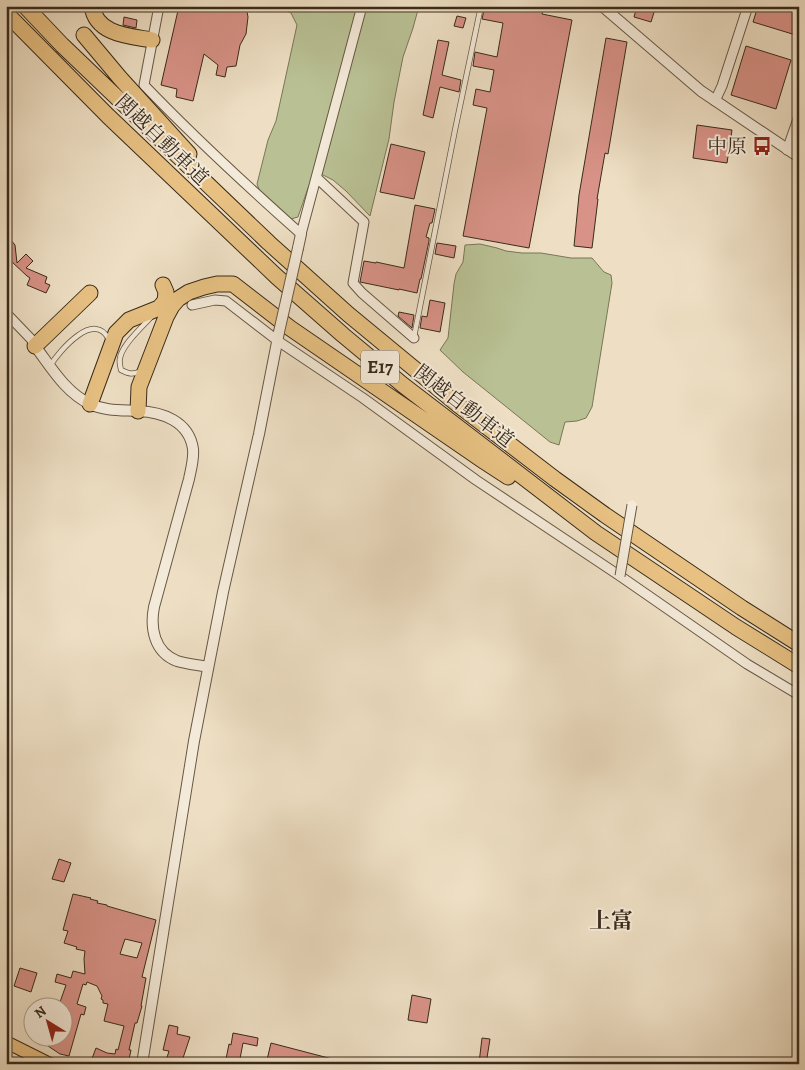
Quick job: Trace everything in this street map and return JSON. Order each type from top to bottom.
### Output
[{"type":"highway","name":"関越自動車道","points":[[25,6],[62,45],[269,243],[348,314],[457,404],[605,515],[742,608],[799,644]]},
{"type":"highway","points":[[92,6],[96,19],[110,31],[152,40]]},
{"type":"highway","name":"関越自動車道","points":[[6,13],[108,116],[284,284],[403,386],[596,533],[736,627],[799,666]]},
{"type":"highway","points":[[84,35],[120,78],[269,243]]},
{"type":"highway","points":[[138,411],[139,387],[172,306],[189,292],[217,284],[233,284],[290,328],[485,462],[596,533]]},
{"type":"highway","points":[[90,404],[116,332],[129,320],[159,308],[165,301],[166,292],[163,285]]},
{"type":"highway","points":[[35,346],[90,293]]},
{"type":"main road","points":[[6,1042],[50,1064]]},
{"type":"street","points":[[159,6],[144,85],[233,173],[301,234]]},
{"type":"street","points":[[142,1064],[194,741],[223,592],[259,434],[301,234],[362,6]]},
{"type":"street","points":[[602,6],[701,91],[799,157]]},
{"type":"street","points":[[715,101],[722,86],[748,6]]},
{"type":"street","points":[[788,150],[799,116]]},
{"type":"street","points":[[317,178],[364,222],[353,283],[414,338]]},
{"type":"street","points":[[192,305],[215,300],[226,301],[476,480],[747,664],[799,695]]},
{"type":"street","points":[[6,313],[31,339],[60,380],[72,392],[90,404],[112,410],[152,412],[166,416],[178,422],[189,435],[193,449],[193,461],[154,607],[152,616],[153,632],[155,640],[167,655],[177,661],[208,667]]},
{"type":"street","points":[[620,576],[632,506]]},
{"type":"lane","points":[[414,338],[481,6]]},
{"type":"lane","points":[[147,364],[141,372],[128,374],[121,370],[120,356],[130,341],[159,308]]},
{"type":"lane","points":[[50,366],[64,348],[85,331],[100,330],[106,334],[111,346]]},
{"type":"green space","points":[[275,6],[419,6],[403,57],[389,139],[370,216],[333,180],[317,172],[308,188],[298,217],[291,219],[260,192],[257,184],[268,140],[276,121],[297,25],[291,13]]},
{"type":"green space","points":[[480,244],[522,253],[592,258],[604,272],[611,275],[612,283],[592,407],[586,418],[565,422],[559,445],[550,442],[463,372],[440,350],[448,338],[454,284],[456,274],[463,262],[465,245]]},
{"type":"building","points":[[179,6],[246,6],[248,17],[246,34],[240,45],[236,66],[227,67],[225,77],[216,75],[218,65],[204,54],[193,101],[176,97],[177,89],[161,85]]},
{"type":"building","points":[[485,6],[526,11],[527,7],[543,10],[542,14],[572,20],[529,248],[463,236],[487,108],[473,105],[476,89],[490,92],[494,70],[473,66],[475,52],[497,57],[503,23],[482,19]]},
{"type":"building","points":[[637,6],[656,6],[651,22],[634,17]]},
{"type":"building","points":[[758,6],[799,6],[799,36],[753,22]]},
{"type":"building","points":[[457,16],[466,18],[463,28],[454,26]]},
{"type":"building","points":[[124,17],[137,20],[136,28],[123,25]]},
{"type":"building","points":[[606,38],[627,42],[608,154],[605,153],[597,199],[592,248],[574,246],[579,195]]},
{"type":"building","points":[[438,40],[449,42],[442,75],[461,80],[459,92],[440,87],[433,118],[423,115]]},
{"type":"building","points":[[746,46],[791,60],[776,109],[731,95]]},
{"type":"building","points":[[697,125],[732,130],[727,163],[693,158]]},
{"type":"building","points":[[391,144],[425,152],[414,199],[380,192]]},
{"type":"building","points":[[415,205],[435,209],[426,237],[429,238],[429,241],[417,293],[360,282],[364,261],[404,268]]},
{"type":"building","points":[[6,234],[15,245],[17,263],[26,254],[33,261],[26,268],[47,277],[45,283],[50,285],[46,293],[27,285],[30,278],[11,261],[6,261]]},
{"type":"building","points":[[437,243],[456,246],[454,258],[435,254]]},
{"type":"building","points":[[430,300],[445,303],[440,332],[420,328],[422,316],[427,317]]},
{"type":"building","points":[[399,312],[414,315],[412,328],[398,316]]},
{"type":"building","points":[[59,859],[71,863],[64,882],[52,879]]},
{"type":"building","points":[[73,894],[91,898],[98,901],[97,903],[156,920],[142,977],[146,978],[142,1006],[137,1023],[135,1023],[128,1064],[90,1064],[96,1048],[115,1054],[116,1049],[118,1050],[124,1026],[104,1021],[108,1004],[103,1003],[97,986],[87,982],[86,985],[83,984],[77,1004],[86,1007],[84,1015],[81,1014],[72,1046],[72,998],[61,998],[66,985],[55,982],[57,974],[71,978],[73,971],[85,974],[85,951],[64,943],[68,931],[63,930]],"holes":[[[125,939],[142,943],[137,958],[120,954]]]},
{"type":"building","points":[[20,968],[37,973],[31,992],[14,986]]},
{"type":"building","points":[[412,995],[431,999],[427,1023],[408,1020]]},
{"type":"building","points":[[169,1025],[178,1027],[177,1034],[190,1037],[181,1064],[165,1064],[169,1051],[163,1050]]},
{"type":"building","points":[[233,1033],[258,1038],[257,1046],[243,1043],[239,1064],[225,1064],[229,1044],[231,1045]]},
{"type":"building","points":[[482,1038],[490,1039],[486,1064],[479,1063]]},
{"type":"building","points":[[271,1043],[340,1061],[340,1064],[266,1064]]},
{"type":"building","points":[[51,1048],[71,1048],[69,1056],[60,1054]]},
{"type":"place","name":"中原","points":[[762,146]]},
{"type":"district","name":"上富","points":[[611,921]]}]
